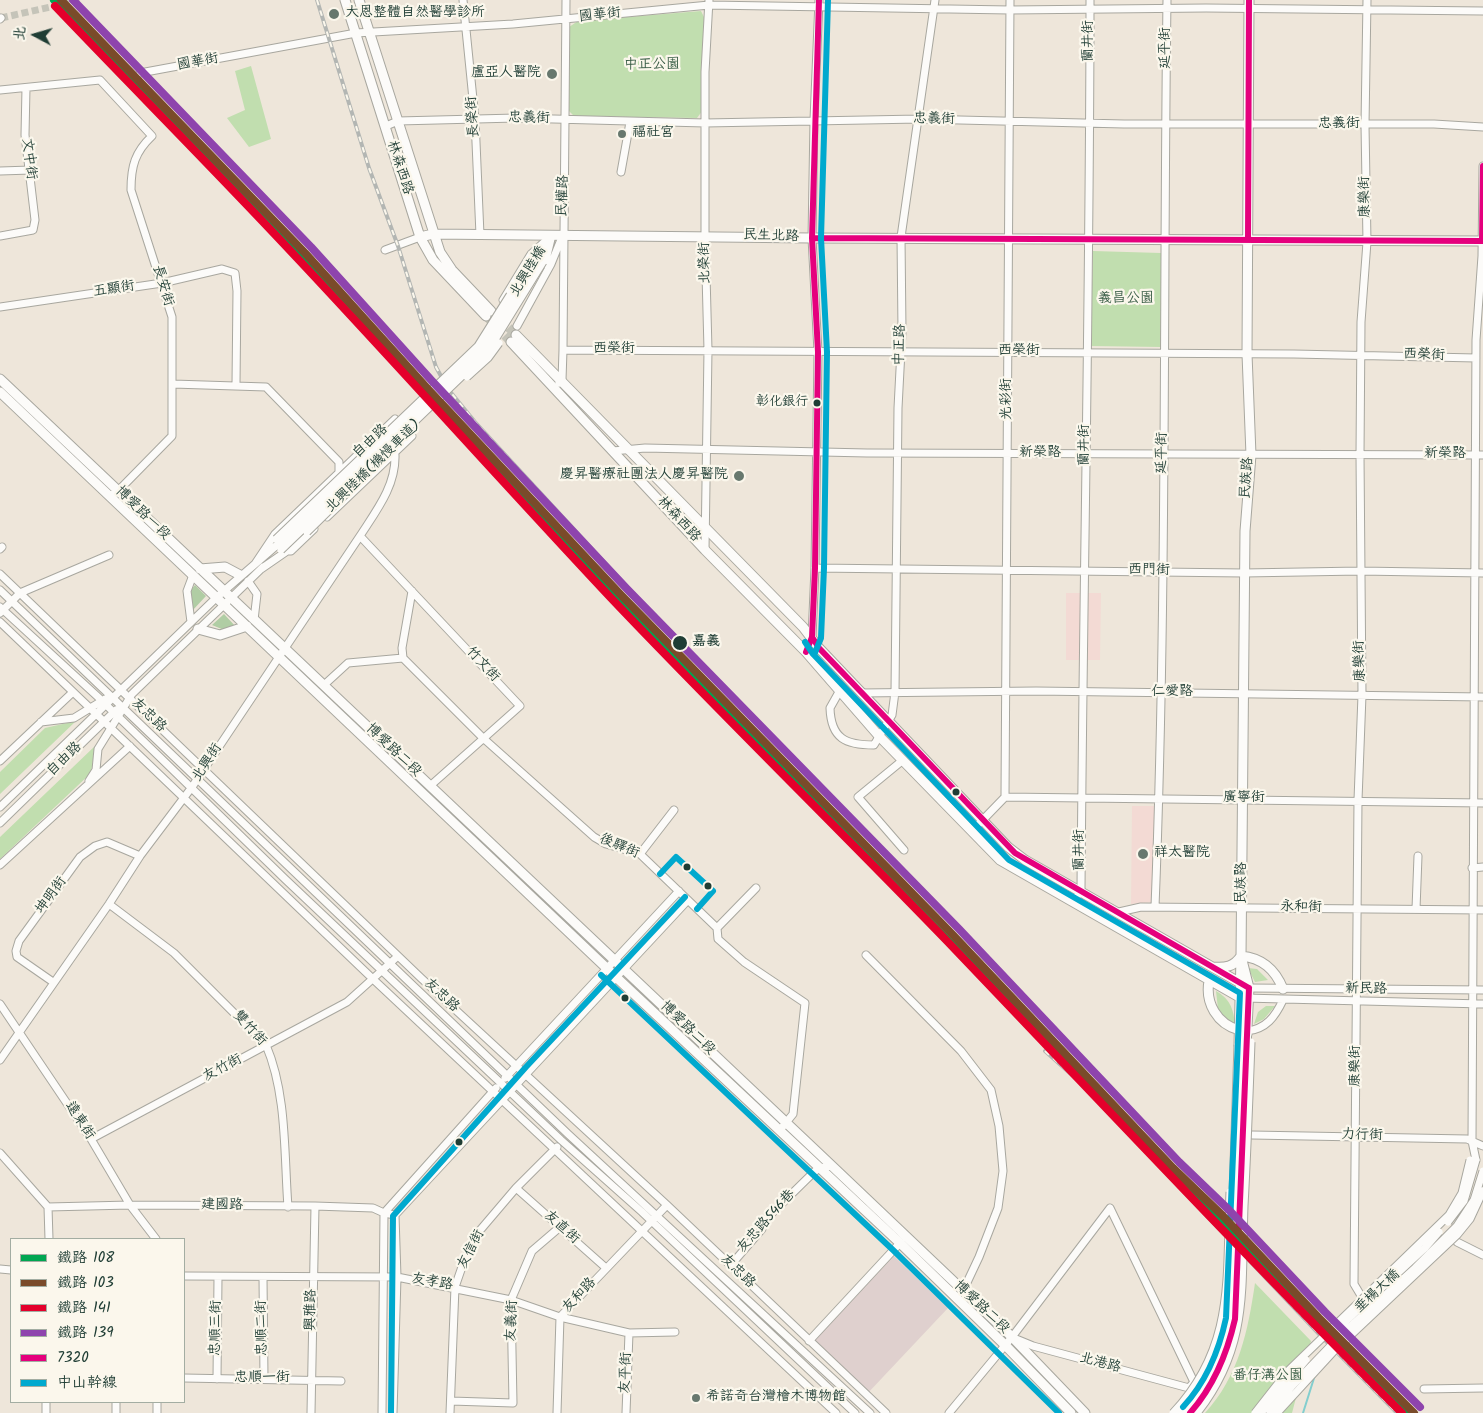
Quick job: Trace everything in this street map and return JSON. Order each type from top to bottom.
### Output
[{"type":"main road","name":"林森西路","points":[[345,0],[420,238],[433,260],[492,312]]},
{"type":"main road","name":"林森西路","points":[[359,0],[440,252],[452,270],[492,312]]},
{"type":"main road","name":"民族路","points":[[1243,1044],[1245,987],[1241,956],[1244,800],[1244,573],[1250,455],[1247,354],[1249,4]]},
{"type":"main road","name":"民生北路","points":[[420,238],[433,234],[446,234],[812,238],[1248,239],[1367,242],[1483,241]]},
{"type":"main road","name":"林森西路","points":[[515,335],[562,380],[705,526],[1015,853],[1245,987]]},
{"type":"main road","name":"林森西路","points":[[515,335],[554,388],[705,550],[806,652],[880,736],[1000,860],[1209,981],[1245,999]]},
{"type":"main road","name":"博愛路一段","points":[[0,379],[114,493],[197,572],[232,598],[279,658]]},
{"type":"main road","name":"博愛路一段","points":[[0,392],[114,493]]},
{"type":"main road","points":[[197,572],[214,566],[225,567],[240,575]]},
{"type":"main road","name":"博愛路一段","points":[[197,572],[224,605],[285,648]]},
{"type":"main road","points":[[198,629],[220,636],[251,623]]},
{"type":"main road","name":"博愛路二段","points":[[285,648],[625,969],[784,1127],[819,1168],[900,1243],[1005,1345],[1071,1413]]},
{"type":"main road","name":"博愛路二段","points":[[279,658],[607,969],[784,1127],[832,1166],[1012,1337],[1085,1413]]},
{"type":"main road","points":[[1110,922],[1119,912]]},
{"type":"main road","points":[[1211,967],[1229,966],[1236,963],[1241,956],[1255,958],[1266,964],[1277,975],[1283,989]]},
{"type":"main road","points":[[1209,981],[1208,996],[1216,1016],[1227,1026],[1243,1030]]},
{"type":"main road","points":[[1181,1413],[1198,1393],[1212,1368],[1224,1340],[1230,1313],[1243,1044]]},
{"type":"main road","points":[[1190,1413],[1206,1394],[1218,1372],[1230,1342],[1236,1319],[1243,1044]]},
{"type":"street","name":"長榮街","points":[[463,0],[475,119],[480,235]]},
{"type":"street","name":"民權路","points":[[562,380],[566,0]]},
{"type":"street","name":"中正路","points":[[880,736],[892,715],[895,692],[895,570],[901,352],[901,237],[935,0]]},
{"type":"street","name":"光彩街","points":[[1005,797],[1010,0]]},
{"type":"street","name":"延平街","points":[[1155,907],[1159,799],[1166,354],[1167,0]]},
{"type":"street","points":[[1312,0],[1312,8]]},
{"type":"street","name":"康樂街","points":[[1367,0],[1365,125],[1367,242],[1361,354],[1360,571],[1362,695],[1358,800],[1354,1284],[1374,1317]]},
{"type":"street","name":"國華街","points":[[140,73],[356,33],[566,19],[709,2],[820,3],[1010,10],[1090,4],[1167,9],[1249,4],[1312,8],[1483,11]]},
{"type":"street","name":"北榮街","points":[[705,550],[708,350],[705,236],[705,72],[709,2]]},
{"type":"street","points":[[806,652],[812,637],[815,568],[818,352],[812,238],[814,120],[820,3]]},
{"type":"street","name":"蘭井街","points":[[1081,891],[1083,570],[1090,239],[1090,4]]},
{"type":"street","name":"長安街","points":[[26,88],[100,80],[152,136],[135,157],[131,170],[132,190],[172,317],[172,436],[114,493]]},
{"type":"street","points":[[0,90],[26,88]]},
{"type":"street","name":"文中街","points":[[0,236],[33,230],[35,220],[25,134],[26,88]]},
{"type":"street","name":"忠義街","points":[[386,126],[398,121],[566,119],[705,123],[919,120],[1166,124],[1434,124],[1483,127]]},
{"type":"street","points":[[621,172],[630,122]]},
{"type":"street","points":[[1255,1413],[1300,1360],[1449,1215],[1462,1192],[1473,1160],[1471,991],[1473,697],[1480,573],[1476,358],[1483,241],[1483,166]]},
{"type":"street","points":[[0,171],[30,170]]},
{"type":"street","points":[[492,312],[538,259],[552,235]]},
{"type":"street","name":"北興陸橋","points":[[280,546],[488,351],[552,235]]},
{"type":"street","points":[[515,335],[551,264],[563,235]]},
{"type":"street","points":[[385,250],[420,238]]},
{"type":"street","name":"北興陸橋(機慢車道)","points":[[280,546],[478,346],[538,259]]},
{"type":"street","name":"五顯街","points":[[0,307],[162,283],[222,269],[235,273],[238,291],[236,384]]},
{"type":"street","name":"西榮街","points":[[563,350],[1361,354],[1476,358]]},
{"type":"street","points":[[554,388],[562,380]]},
{"type":"street","points":[[173,384],[236,384],[266,387],[339,462],[339,473]]},
{"type":"street","name":"自由路","points":[[255,564],[276,534],[395,419],[412,436],[395,455],[291,551],[261,569]]},
{"type":"street","name":"新榮路","points":[[613,451],[628,448],[817,453],[1479,455]]},
{"type":"street","name":"北興街","points":[[0,1060],[109,904],[140,856],[198,779],[203,768],[360,536],[385,497],[395,467],[395,455]]},
{"type":"street","name":"竹文街","points":[[360,536],[520,706],[430,786]]},
{"type":"street","name":"自由路","points":[[0,806],[96,714],[103,703],[216,597],[240,575],[280,546]]},
{"type":"street","name":"自由路","points":[[0,823],[104,722],[115,715],[129,698],[198,629],[261,569],[280,546]]},
{"type":"street","points":[[1,610],[20,594],[109,555]]},
{"type":"street","name":"西門街","points":[[815,568],[895,570],[1162,570],[1244,573],[1360,571],[1480,573]]},
{"type":"street","points":[[191,622],[188,615],[187,591],[197,572]]},
{"type":"street","name":"友忠路","points":[[0,574],[398,956],[578,1125],[667,1205],[886,1413]]},
{"type":"street","points":[[248,581],[257,594],[251,623]]},
{"type":"street","name":"友忠路","points":[[0,590],[390,964],[508,1074],[568,1134],[658,1215],[870,1413]]},
{"type":"street","points":[[324,685],[348,662],[403,658],[402,648],[412,591]]},
{"type":"street","name":"友忠路","points":[[1,610],[192,787],[383,972],[561,1140],[855,1413]]},
{"type":"street","points":[[0,622],[374,980],[836,1413]]},
{"type":"street","name":"後驛街","points":[[403,658],[483,738],[594,837],[606,844],[640,854],[717,928],[718,939],[744,962],[806,1003],[792,1114],[784,1127]]},
{"type":"street","points":[[0,762],[73,692]]},
{"type":"street","points":[[840,692],[830,708],[832,723],[840,738],[858,745],[874,745],[880,736]]},
{"type":"street","name":"仁愛路","points":[[861,692],[1083,692],[1483,697]]},
{"type":"street","name":"自由路","points":[[41,722],[74,718],[90,708],[103,703]]},
{"type":"street","name":"自由路","points":[[89,781],[96,770],[98,749],[112,729],[115,715]]},
{"type":"street","name":"自由路","points":[[0,865],[89,781],[130,746]]},
{"type":"street","points":[[903,760],[858,797],[904,850]]},
{"type":"street","points":[[973,830],[1005,797]]},
{"type":"street","name":"廣寧街","points":[[1005,797],[1483,802]]},
{"type":"street","points":[[640,854],[674,810]]},
{"type":"street","name":"坤明街","points":[[53,982],[17,957],[19,941],[80,857],[95,846],[107,842],[140,856]]},
{"type":"street","points":[[1416,909],[1418,856]]},
{"type":"street","points":[[1472,868],[1483,867]]},
{"type":"street","points":[[717,928],[756,888]]},
{"type":"street","points":[[382,1413],[384,1213],[515,1066],[678,891]]},
{"type":"street","points":[[1073,902],[1081,891]]},
{"type":"street","points":[[393,1413],[397,1277],[395,1215],[516,1082],[625,969],[688,900]]},
{"type":"street","name":"雙竹街","points":[[109,904],[174,953],[266,1046],[274,1065],[278,1086],[288,1207]]},
{"type":"street","name":"永和街","points":[[1119,912],[1141,907],[1483,910]]},
{"type":"street","points":[[866,955],[961,1051],[992,1090],[999,1126],[1003,1171],[998,1208],[979,1257],[963,1291]]},
{"type":"street","name":"友竹街","points":[[91,1139],[347,1002],[383,972],[398,956]]},
{"type":"street","name":"新民路","points":[[1245,987],[1357,990],[1483,990]]},
{"type":"street","name":"新民路","points":[[1245,999],[1483,1004]]},
{"type":"street","points":[[1243,1030],[1256,1030],[1269,1022],[1283,1000]]},
{"type":"street","name":"遠東街","points":[[0,1004],[91,1139],[130,1205],[155,1238]]},
{"type":"street","points":[[1173,1413],[1191,1393],[1207,1369],[1224,1317],[1243,1044]]},
{"type":"street","points":[[1197,1413],[1207,1401],[1226,1367],[1241,1315],[1243,1044]]},
{"type":"street","name":"友信街","points":[[450,1413],[455,1287],[476,1235],[516,1188],[555,1150],[561,1140],[578,1125]]},
{"type":"street","name":"力行街","points":[[1252,1135],[1467,1139],[1483,1146]]},
{"type":"street","points":[[0,1153],[48,1207],[49,1238]]},
{"type":"street","name":"垂楊大橋","points":[[1261,1413],[1302,1363],[1425,1248],[1456,1214],[1464,1201],[1473,1160]]},
{"type":"street","points":[[819,1168],[832,1166]]},
{"type":"street","name":"友忠路546巷","points":[[730,1266],[762,1229],[764,1221],[819,1168]]},
{"type":"street","name":"垂楊大橋","points":[[1270,1413],[1292,1386],[1343,1333],[1415,1268],[1457,1226],[1474,1200],[1483,1171]]},
{"type":"street","name":"友直街","points":[[516,1188],[606,1268]]},
{"type":"street","points":[[1278,1413],[1334,1351],[1457,1235],[1477,1206],[1483,1191]]},
{"type":"street","name":"建國路","points":[[48,1207],[130,1205],[315,1206],[373,1208],[395,1215]]},
{"type":"street","name":"友和路","points":[[557,1413],[560,1317],[667,1205]]},
{"type":"street","name":"興雅路","points":[[311,1413],[312,1277],[315,1206]]},
{"type":"street","name":"北港路","points":[[1110,1208],[1194,1382],[1189,1388],[1033,1346],[1012,1337],[1110,1208]]},
{"type":"street","name":"友義街","points":[[451,1401],[513,1402],[511,1300],[532,1251],[560,1227]]},
{"type":"street","points":[[1457,1242],[1483,1255]]},
{"type":"street","points":[[809,1341],[900,1243]]},
{"type":"street","name":"友孝路","points":[[185,1276],[397,1277],[455,1287],[511,1300],[560,1317],[629,1332],[675,1332]]},
{"type":"street","name":"忠順三街","points":[[216,1379],[218,1277]]},
{"type":"street","name":"忠順二街","points":[[263,1277],[264,1379]]},
{"type":"street","name":"友平街","points":[[626,1413],[629,1332]]},
{"type":"street","points":[[949,1413],[1012,1337]]},
{"type":"street","name":"忠順一街","points":[[185,1378],[341,1381]]},
{"type":"street","points":[[1424,1389],[1483,1388]]},
{"type":"shaded area","points":[[1066,593],[1101,593],[1100,660],[1066,660]]},
{"type":"shaded area","name":"祥太醫院","points":[[1132,806],[1156,806],[1153,902],[1131,904]]},
{"type":"shaded area","points":[[894,1256],[948,1308],[867,1394],[813,1342]]},
{"type":"green space","name":"中正公園","points":[[701,11],[704,17],[703,110],[697,118],[574,116],[569,111],[569,27],[578,21]]},
{"type":"green space","points":[[251,66],[271,139],[249,147],[227,118],[245,110],[235,71]]},
{"type":"green space","name":"義昌公園","points":[[1093,251],[1161,253],[1162,347],[1090,346]]},
{"type":"green space","points":[[195,585],[206,596],[192,611],[190,594]]},
{"type":"green space","points":[[224,614],[236,627],[224,630],[212,625]]},
{"type":"green space","points":[[76,721],[0,794],[0,772],[45,728]]},
{"type":"green space","points":[[95,746],[91,773],[0,859],[0,837]]},
{"type":"green space","points":[[1248,968],[1257,969],[1268,980],[1255,982]]},
{"type":"green space","points":[[1216,991],[1225,997],[1230,1004],[1235,1023],[1225,1020],[1218,1009]]},
{"type":"green space","points":[[1266,1006],[1275,1006],[1264,1019],[1254,1024],[1258,1012]]},
{"type":"green space","name":"番仔溝公園","points":[[1255,1283],[1311,1341],[1292,1413],[1205,1413],[1217,1399],[1234,1368],[1245,1335]]},
{"type":"waterway","points":[[1303,1413],[1315,1375]]},
{"type":"tunnel","points":[[1,18],[82,0]]},
{"type":"tunnel","points":[[486,316],[511,342]]},
{"type":"tunnel","points":[[499,318],[516,335]]},
{"type":"railway","points":[[317,0],[369,168],[398,246],[436,367],[448,389],[475,422],[716,683]]},
{"type":"railway","points":[[1045,1051],[1082,1084],[1319,1334],[1397,1413]]},
{"type":"rail line","name":"108","points":[[54,0],[302,257],[513,490],[616,599],[1407,1413]]},
{"type":"rail line","name":"103","points":[[61,0],[305,253],[426,387],[621,595],[953,935],[1173,1168],[1223,1216],[1319,1318],[1414,1413]]},
{"type":"rail line","name":"139","points":[[73,0],[311,247],[432,381],[627,589],[959,929],[1179,1162],[1229,1210],[1325,1312],[1420,1407]]},
{"type":"rail line","name":"141","points":[[55,6],[269,228],[652,641],[947,941],[1230,1237],[1402,1413]]},
{"type":"transit line","name":"7320","points":[[806,652],[812,637],[815,568],[818,352],[812,238],[819,0]]},
{"type":"transit line","name":"中山幹線","points":[[814,655],[821,638],[824,568],[827,352],[821,238],[828,0]]},
{"type":"transit line","name":"7320","points":[[1248,239],[1249,0]]},
{"type":"transit line","name":"7320","points":[[1482,241],[1483,166]]},
{"type":"transit line","name":"7320","points":[[812,238],[1482,241]]},
{"type":"transit line","name":"7320","points":[[812,637],[819,648],[1015,853],[1249,988]]},
{"type":"transit line","name":"中山幹線","points":[[805,642],[813,654],[1009,860],[1240,993],[1226,1318],[1220,1342],[1211,1365],[1199,1387],[1183,1407]]},
{"type":"transit line","name":"中山幹線","points":[[660,874],[676,857],[713,891],[697,909]]},
{"type":"transit line","name":"中山幹線","points":[[391,1413],[393,1216],[526,1067],[685,897]]},
{"type":"transit line","name":"中山幹線","points":[[601,975],[893,1250],[1059,1413]]},
{"type":"transit line","name":"7320","points":[[1190,1413],[1213,1381],[1224,1357],[1235,1319],[1249,988]]},
{"type":"place","name":"大恩整體自然醫學診所","points":[[334,14]]},
{"type":"place","name":"盧亞人醫院","points":[[552,74]]},
{"type":"place","name":"福社宮","points":[[622,134]]},
{"type":"place","name":"彰化銀行","points":[[817,403]]},
{"type":"place","name":"慶昇醫療社團法人慶昇醫院","points":[[739,476]]},
{"type":"place","name":"嘉義","points":[[680,643]]},
{"type":"place","name":"祥太醫院","points":[[1143,854]]},
{"type":"place","name":"希諾奇台灣檜木博物館","points":[[696,1398]]}]
